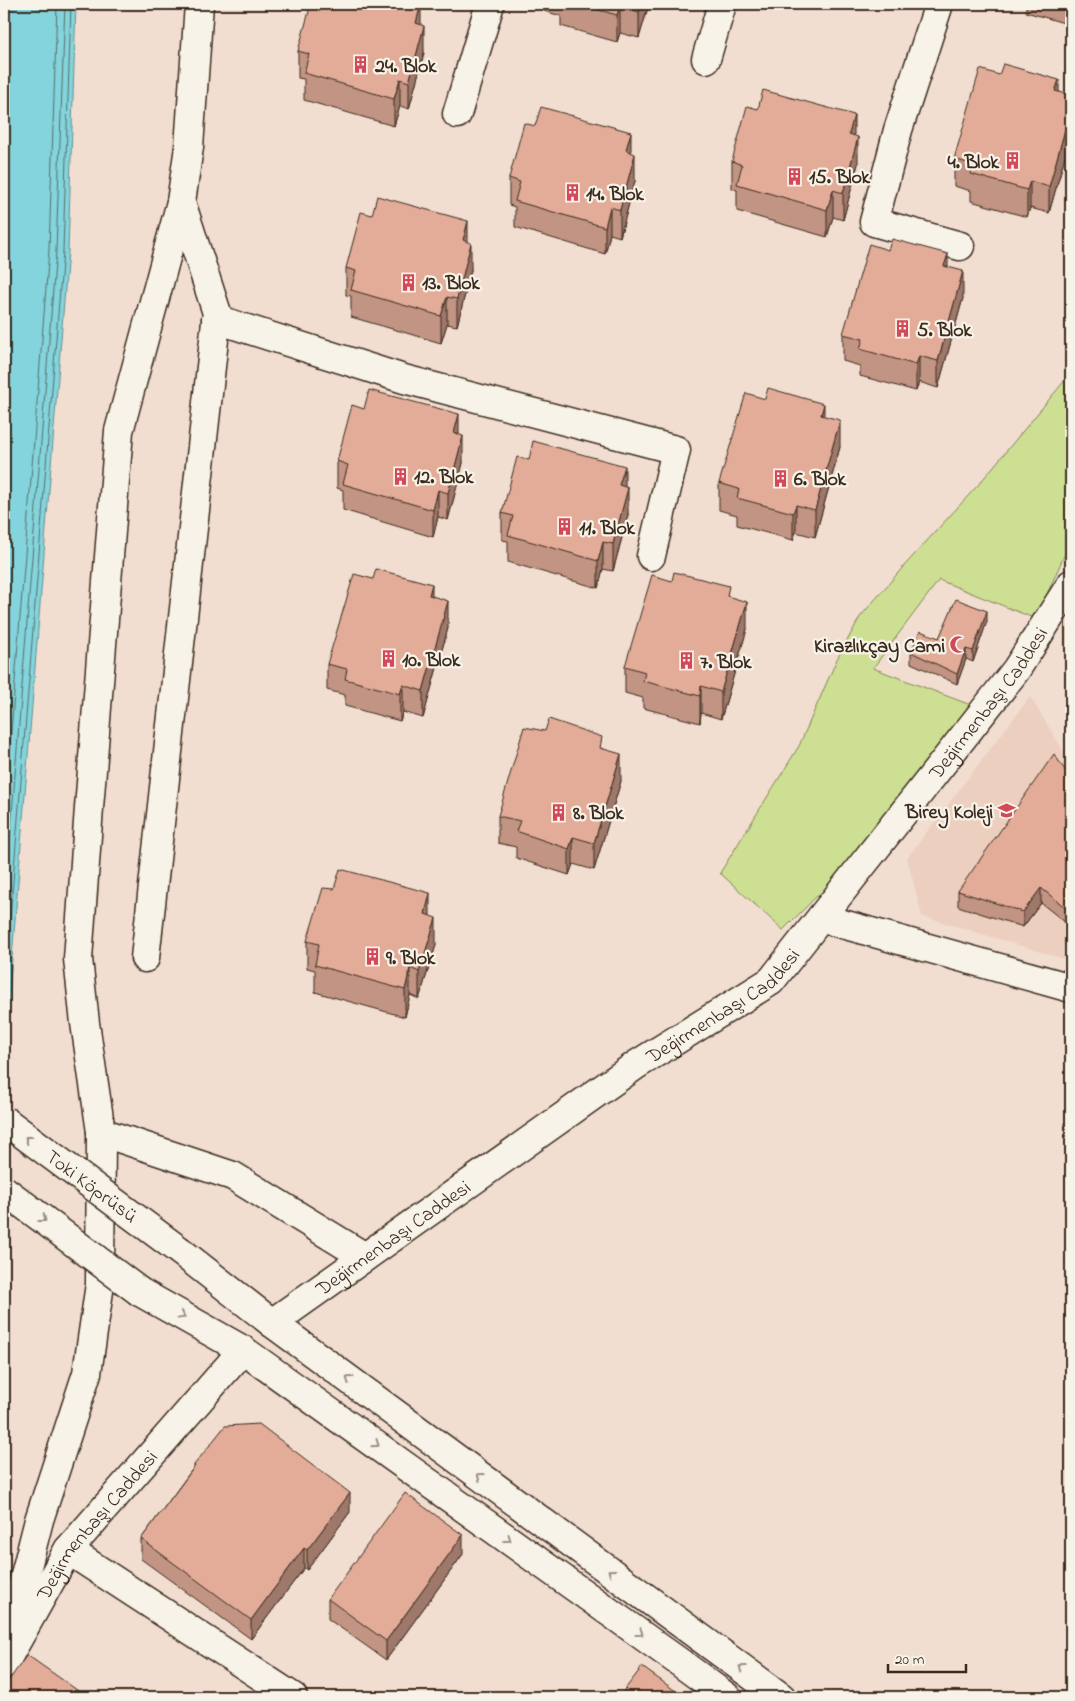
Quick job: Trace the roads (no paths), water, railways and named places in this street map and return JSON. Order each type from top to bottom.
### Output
[{"type":"street","points":[[4,1660],[39,1520],[87,1373],[100,1284],[101,1132],[78,959],[88,818],[119,431],[181,202],[189,147],[199,4]]},
{"type":"street","points":[[458,114],[490,4]]},
{"type":"street","points":[[706,59],[722,4]]},
{"type":"street","points":[[939,4],[898,130],[874,222],[960,246]]},
{"type":"street","points":[[145,958],[217,313],[181,202]]},
{"type":"street","points":[[216,319],[404,379],[676,450],[651,556]]},
{"type":"street","name":"Değirmenbaşı Caddesi","points":[[272,1323],[636,1065],[771,981],[1016,670],[1071,584]]},
{"type":"street","points":[[821,918],[1071,988]]},
{"type":"street","name":"Toki Köprüsü","points":[[4,1120],[180,1251],[272,1323],[781,1697]]},
{"type":"street","points":[[101,1132],[233,1176],[365,1257]]},
{"type":"street","points":[[4,1190],[140,1292],[243,1350],[726,1697]]},
{"type":"street","name":"Değirmenbaşı Caddesi","points":[[4,1664],[68,1550],[243,1350]]},
{"type":"street","points":[[68,1550],[293,1697]]},
{"type":"water","points":[[4,4],[76,4],[68,251],[4,1059]]},
{"type":"place","name":"24. Blok","points":[[361,65]]},
{"type":"place","name":"4. Blok","points":[[1013,161]]},
{"type":"place","name":"15. Blok","points":[[795,176]]},
{"type":"place","name":"14. Blok","points":[[572,193]]},
{"type":"place","name":"13. Blok","points":[[408,282]]},
{"type":"place","name":"5. Blok","points":[[903,329]]},
{"type":"place","name":"12. Blok","points":[[400,476]]},
{"type":"place","name":"6. Blok","points":[[780,478]]},
{"type":"place","name":"11. Blok","points":[[565,527]]},
{"type":"place","name":"Kirazlıkçay Cami","points":[[959,645]]},
{"type":"place","name":"10. Blok","points":[[388,659]]},
{"type":"place","name":"7. Blok","points":[[686,661]]},
{"type":"place","name":"Birey Koleji","points":[[1007,811]]},
{"type":"place","name":"8. Blok","points":[[559,812]]},
{"type":"place","name":"9. Blok","points":[[372,957]]}]
